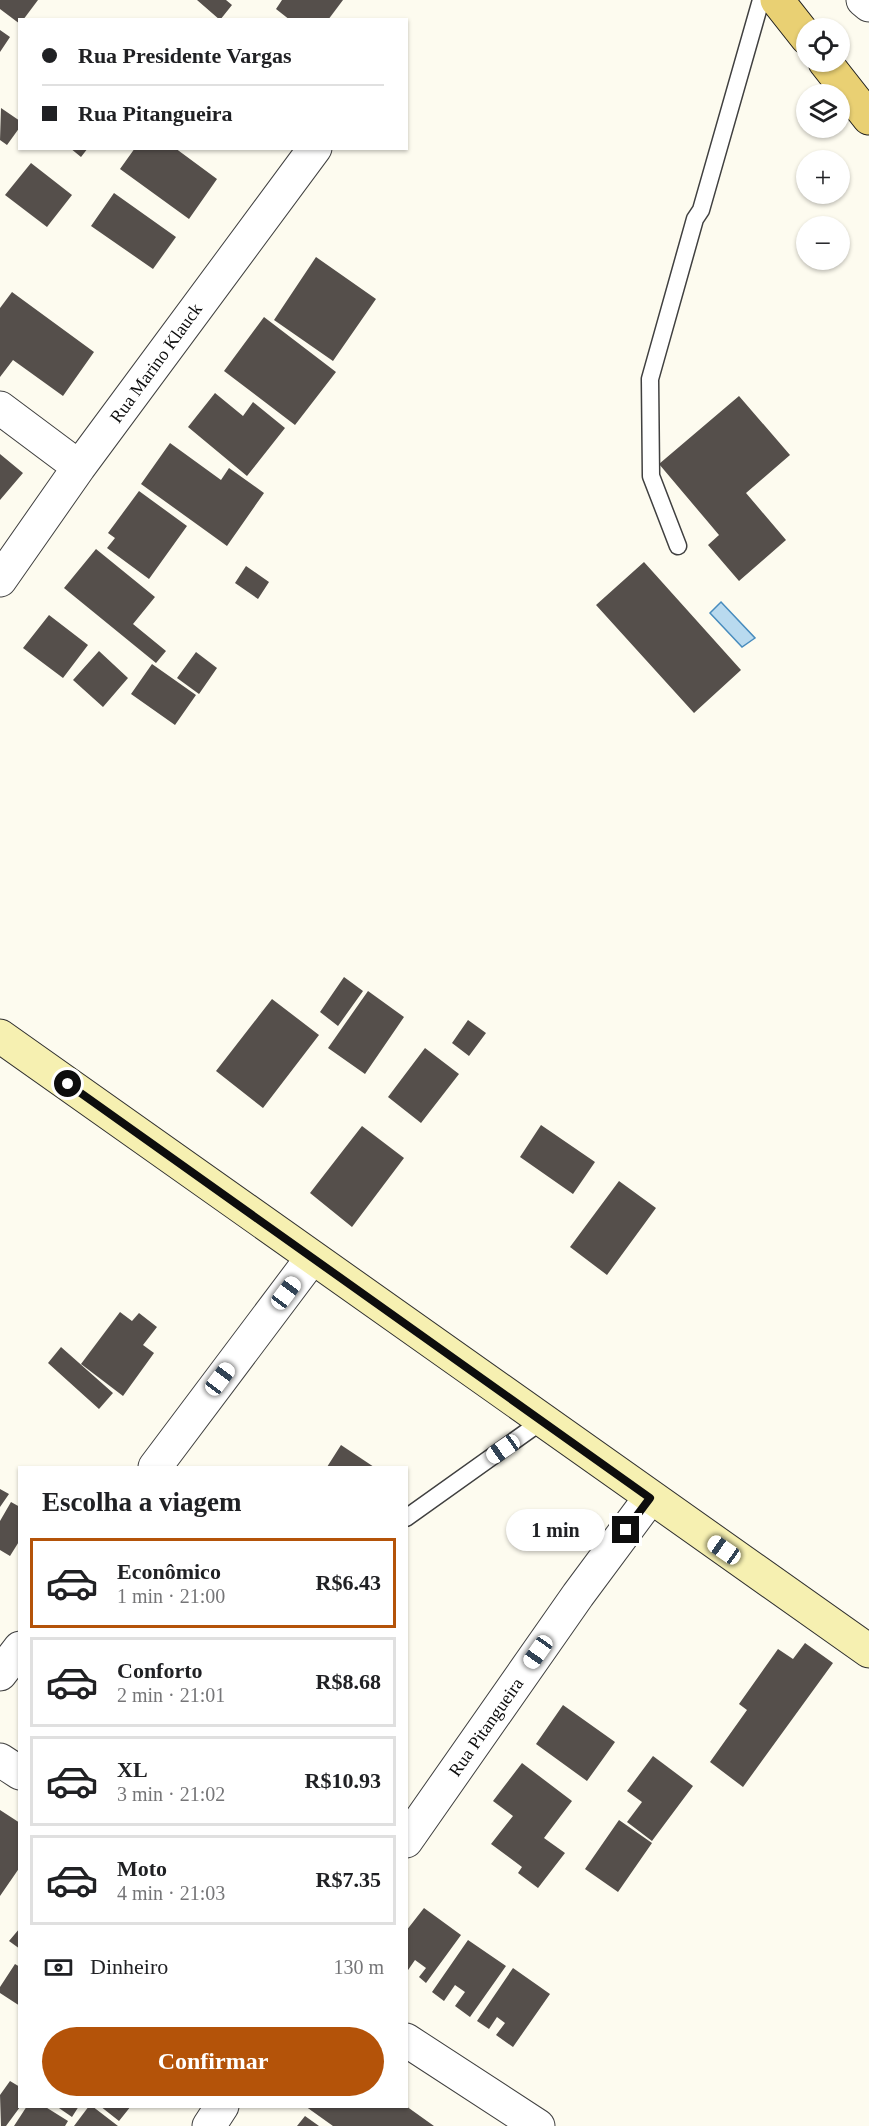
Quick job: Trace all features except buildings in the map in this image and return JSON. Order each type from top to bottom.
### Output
[{"type":"main road","points":[[777,2],[796,25]]},
{"type":"main road","points":[[833,72],[869,117]]},
{"type":"main road","points":[[0,1036],[869,1651]]},
{"type":"street","points":[[863,0],[869,5]]},
{"type":"street","name":"Rua Marino Klauck","points":[[0,580],[80,467],[314,150]]},
{"type":"street","points":[[0,408],[80,467]]},
{"type":"street","points":[[156,1466],[312,1258]]},
{"type":"street","name":"Rua Pitangueira","points":[[408,1838],[578,1595],[650,1498]]},
{"type":"street","points":[[0,1674],[18,1651]]},
{"type":"street","points":[[0,1760],[18,1772]]},
{"type":"street","points":[[408,2041],[538,2126]]},
{"type":"street","points":[[208,2126],[221,2108]]},
{"type":"lane","points":[[678,546],[651,476],[650,379],[695,219],[777,2]]},
{"type":"lane","points":[[408,1517],[542,1421]]},
{"type":"water","points":[[721,602],[755,638],[742,647],[710,613]]},
{"type":"route","points":[[68,1084],[650,1498],[626,1530]]}]
